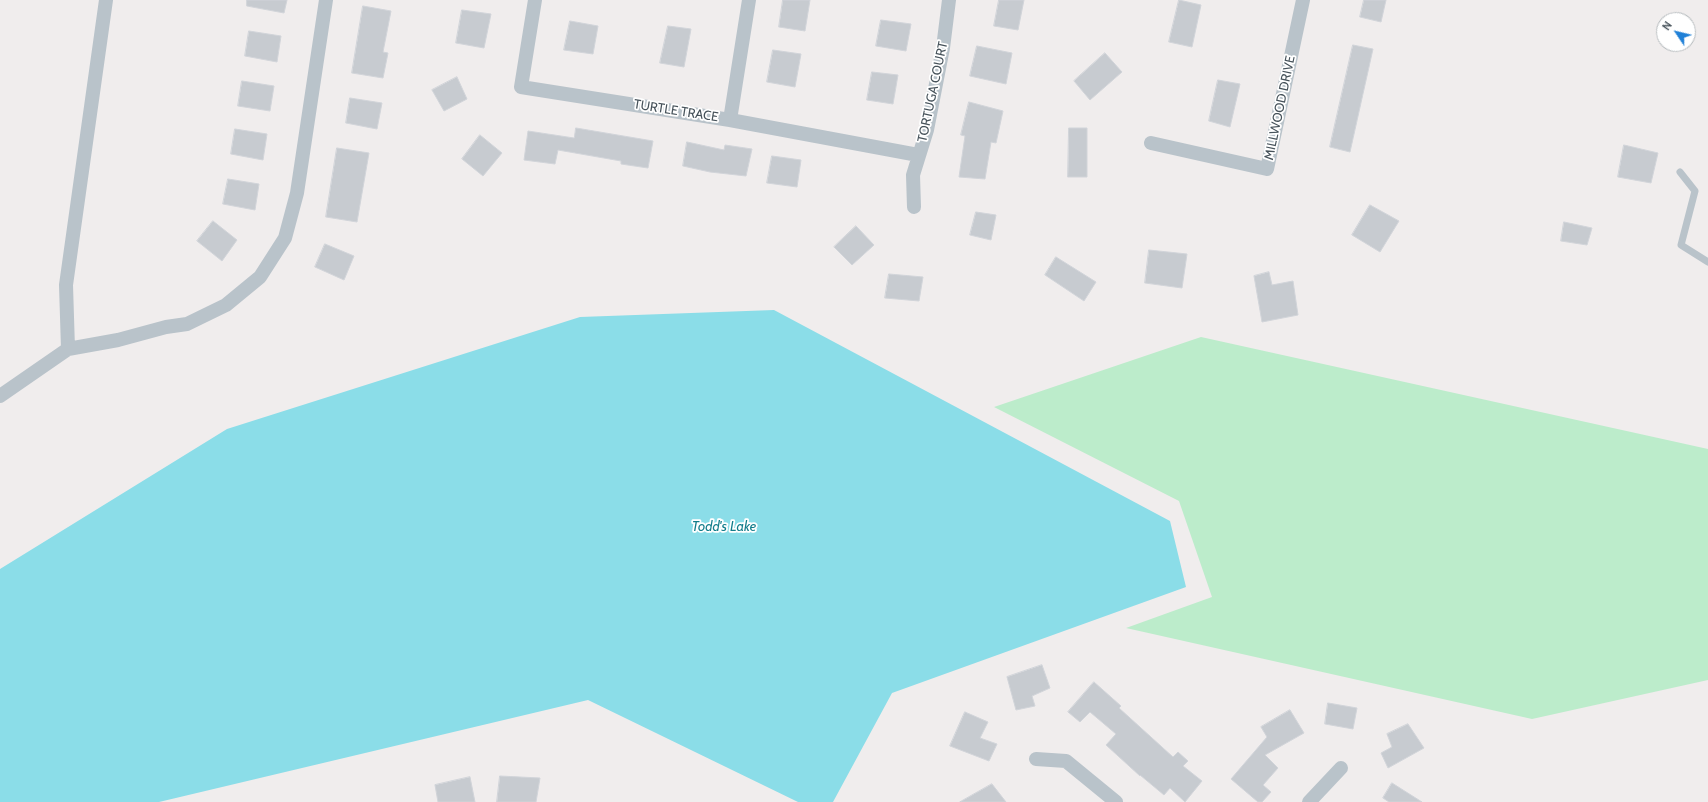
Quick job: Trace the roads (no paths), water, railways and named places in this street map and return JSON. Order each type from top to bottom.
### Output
[{"type":"street","points":[[68,349],[66,284],[106,0]]},
{"type":"street","points":[[0,396],[68,349],[118,340],[166,327],[187,324],[226,305],[260,277],[285,238],[297,193],[326,0]]},
{"type":"street","name":"TURTLE TRACE","points":[[535,0],[521,87],[730,120],[918,156]]},
{"type":"street","points":[[730,120],[749,0]]},
{"type":"street","name":"TORTUGA COURT","points":[[914,207],[913,175],[927,130],[943,48],[949,0]]},
{"type":"street","name":"MILLWOOD DRIVE","points":[[1151,143],[1267,169],[1303,0]]},
{"type":"street","points":[[1036,759],[1066,761],[1116,802]]},
{"type":"street","points":[[1309,802],[1341,768]]},
{"type":"lane","points":[[1680,172],[1695,191],[1681,245],[1708,262]]},
{"type":"water","name":"Todd's Lake","points":[[774,310],[1170,521],[1186,587],[892,693],[833,802],[798,802],[588,700],[159,802],[0,802],[0,569],[227,429],[580,317]]}]
